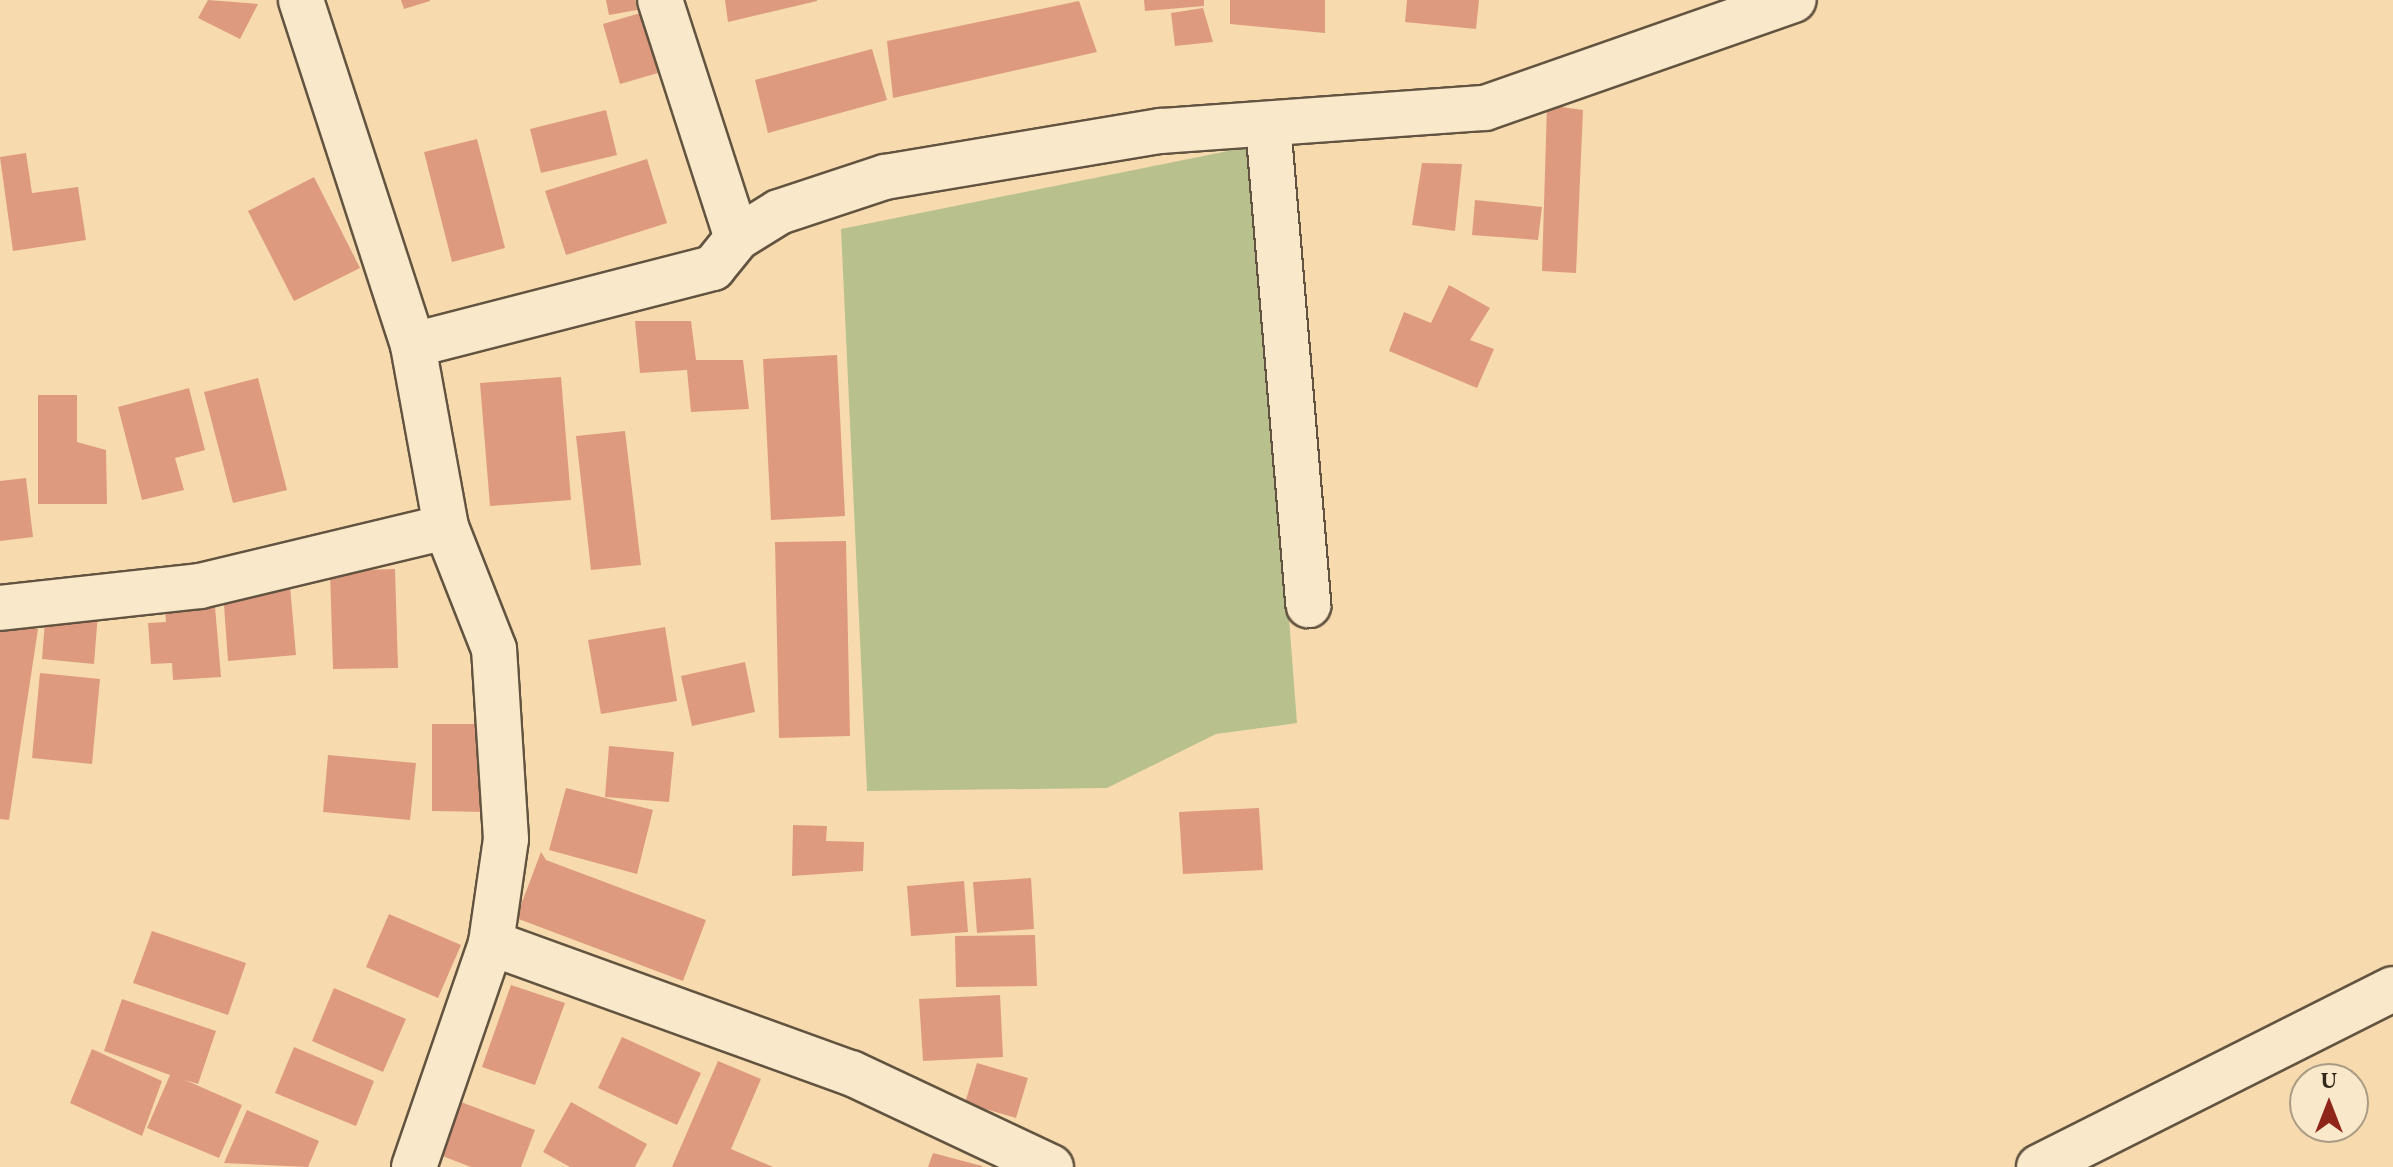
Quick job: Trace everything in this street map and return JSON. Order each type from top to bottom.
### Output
[{"type":"street","points":[[301,0],[413,345],[446,527],[494,649],[506,839],[491,943],[414,1167]]},
{"type":"street","points":[[660,0],[737,238]]},
{"type":"street","points":[[413,345],[681,279],[713,268],[737,238],[779,212],[885,177],[1095,139],[1456,112],[1515,101],[1794,0]]},
{"type":"street","points":[[1268,124],[1308,605]]},
{"type":"street","points":[[0,608],[200,586],[446,527]]},
{"type":"street","points":[[491,943],[851,1073],[1051,1167]]},
{"type":"street","points":[[2039,1167],[2393,989]]},
{"type":"green space","points":[[1253,146],[1297,723],[1216,734],[1107,788],[867,791],[841,229]]},
{"type":"building","points":[[208,0],[258,4],[240,39],[198,18]]},
{"type":"building","points":[[401,0],[430,0],[430,1],[404,9]]},
{"type":"building","points":[[606,0],[635,0],[637,10],[609,15]]},
{"type":"building","points":[[725,0],[817,0],[817,1],[728,22]]},
{"type":"building","points":[[1144,0],[1204,0],[1204,6],[1145,11]]},
{"type":"building","points":[[1230,0],[1325,0],[1325,33],[1230,24]]},
{"type":"building","points":[[1407,0],[1479,0],[1476,29],[1405,22]]},
{"type":"building","points":[[1079,1],[1097,52],[893,98],[887,41]]},
{"type":"building","points":[[1203,8],[1213,42],[1175,46],[1171,13]]},
{"type":"building","points":[[647,11],[665,71],[620,84],[603,24]]},
{"type":"building","points":[[872,49],[887,100],[768,133],[755,80]]},
{"type":"building","points":[[1547,105],[1583,110],[1576,273],[1542,271]]},
{"type":"building","points":[[606,110],[617,155],[541,173],[530,129]]},
{"type":"building","points":[[477,139],[505,248],[452,262],[424,152]]},
{"type":"building","points":[[26,153],[32,193],[78,187],[86,240],[13,251],[0,157]]},
{"type":"building","points":[[647,159],[667,223],[566,255],[545,191]]},
{"type":"building","points":[[1422,163],[1462,164],[1455,231],[1412,225]]},
{"type":"building","points":[[314,177],[360,268],[294,301],[248,211]]},
{"type":"building","points":[[1475,200],[1542,207],[1538,240],[1472,235]]},
{"type":"building","points":[[1449,285],[1490,308],[1470,340],[1494,349],[1477,388],[1389,351],[1404,312],[1431,323]]},
{"type":"building","points":[[635,321],[691,321],[696,360],[743,360],[749,409],[691,412],[687,370],[640,373]]},
{"type":"building","points":[[837,355],[845,516],[771,520],[763,359]]},
{"type":"building","points":[[561,377],[571,500],[490,506],[480,383]]},
{"type":"building","points":[[258,378],[287,490],[233,503],[204,392]]},
{"type":"building","points":[[189,388],[205,450],[175,458],[184,490],[142,500],[118,407]]},
{"type":"building","points":[[38,395],[77,395],[77,442],[106,450],[107,504],[38,504]]},
{"type":"building","points":[[625,431],[641,565],[591,570],[576,436]]},
{"type":"building","points":[[26,478],[33,537],[0,541],[0,481]]},
{"type":"building","points":[[846,541],[850,736],[779,738],[775,542]]},
{"type":"building","points":[[395,569],[398,668],[333,669],[330,571]]},
{"type":"building","points":[[290,586],[296,655],[228,661],[223,591]]},
{"type":"building","points":[[214,595],[221,677],[173,680],[172,663],[151,664],[148,623],[166,622],[164,599]]},
{"type":"building","points":[[46,609],[98,613],[94,664],[42,659]]},
{"type":"building","points":[[0,623],[38,629],[9,820],[0,819]]},
{"type":"building","points":[[665,627],[677,701],[601,714],[588,640]]},
{"type":"building","points":[[745,662],[755,712],[692,726],[681,676]]},
{"type":"building","points":[[40,673],[100,679],[92,764],[32,758]]},
{"type":"building","points":[[432,724],[488,724],[488,812],[432,811]]},
{"type":"building","points":[[609,746],[674,752],[669,802],[605,797]]},
{"type":"building","points":[[328,755],[416,763],[410,820],[323,812]]},
{"type":"building","points":[[566,788],[653,810],[637,874],[549,850]]},
{"type":"building","points":[[1259,808],[1263,870],[1183,874],[1179,812]]},
{"type":"building","points":[[793,825],[827,826],[826,841],[864,842],[863,871],[792,876]]},
{"type":"building","points":[[541,852],[546,860],[706,920],[683,981],[516,918]]},
{"type":"building","points":[[1031,878],[1034,929],[977,933],[973,882]]},
{"type":"building","points":[[964,881],[968,932],[911,936],[907,886]]},
{"type":"building","points":[[389,914],[461,945],[438,998],[366,967]]},
{"type":"building","points":[[152,931],[246,963],[228,1015],[133,983]]},
{"type":"building","points":[[1035,935],[1037,986],[956,987],[955,936]]},
{"type":"building","points":[[511,985],[565,1003],[535,1085],[482,1067]]},
{"type":"building","points":[[334,988],[406,1019],[383,1072],[312,1041]]},
{"type":"building","points":[[1000,995],[1003,1057],[923,1061],[919,999]]},
{"type":"building","points":[[122,999],[216,1031],[198,1084],[185,1080],[242,1105],[219,1158],[147,1128],[170,1075],[104,1051]]},
{"type":"building","points":[[622,1037],[701,1073],[677,1125],[598,1088]]},
{"type":"building","points":[[294,1047],[374,1081],[356,1126],[275,1093]]},
{"type":"building","points":[[92,1049],[162,1081],[142,1136],[70,1103]]},
{"type":"building","points":[[718,1061],[761,1079],[731,1149],[773,1167],[672,1167]]},
{"type":"building","points":[[977,1063],[1028,1078],[1016,1118],[965,1103]]},
{"type":"building","points":[[453,1099],[535,1130],[521,1167],[471,1167],[432,1152]]},
{"type":"building","points":[[571,1102],[647,1144],[635,1167],[570,1167],[543,1152]]},
{"type":"building","points":[[247,1110],[319,1141],[308,1167],[224,1163]]},
{"type":"building","points":[[933,1153],[982,1166],[982,1167],[928,1167]]}]
